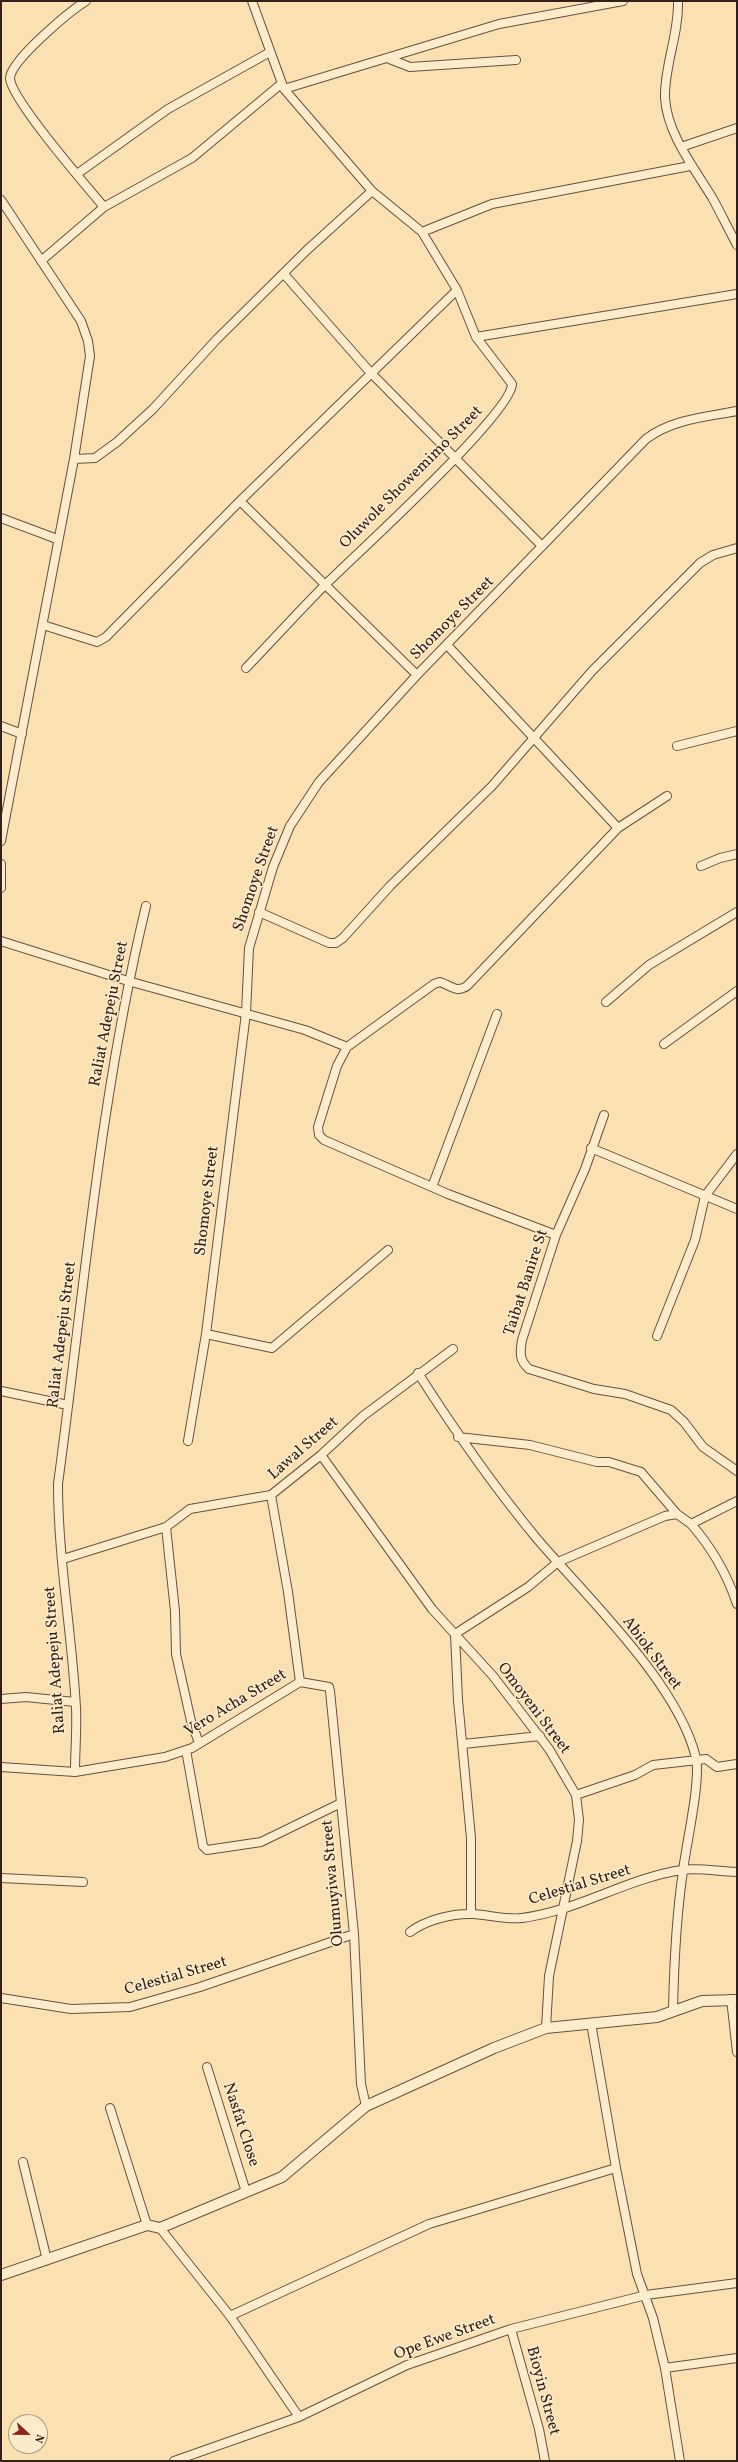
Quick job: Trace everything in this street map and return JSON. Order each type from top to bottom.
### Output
[{"type":"street","points":[[86,1],[70,11],[37,42],[14,67],[10,77],[12,87],[47,138],[104,207]]},
{"type":"street","name":"Oluwole Showemimo Street","points":[[246,668],[325,585],[455,458],[492,419],[512,391],[509,377],[476,337],[457,290],[422,232],[372,190],[282,86],[252,1]]},
{"type":"street","points":[[41,262],[104,207],[192,158],[282,86],[387,58],[499,24],[623,1]]},
{"type":"street","points":[[678,1],[678,22],[668,72],[665,98],[681,147],[690,166],[712,198],[737,245]]},
{"type":"street","points":[[77,174],[168,109],[270,52]]},
{"type":"street","points":[[387,58],[410,67],[516,60]]},
{"type":"street","points":[[681,147],[737,128]]},
{"type":"street","points":[[422,232],[492,204],[690,166]]},
{"type":"street","points":[[74,459],[96,458],[117,442],[153,408],[216,339],[372,190]]},
{"type":"street","points":[[1,200],[81,321],[88,341],[90,368],[43,625],[1,841]]},
{"type":"street","points":[[284,274],[370,372],[542,546]]},
{"type":"street","points":[[43,625],[97,642],[102,641],[370,372],[457,290]]},
{"type":"street","points":[[476,337],[737,294]]},
{"type":"street","name":"Shomoye Street","points":[[188,1441],[206,1334],[246,1014],[249,948],[273,867],[290,826],[319,782],[417,675],[646,439],[659,429],[671,424],[737,411]]},
{"type":"street","points":[[240,501],[417,675]]},
{"type":"street","points":[[1,518],[58,539]]},
{"type":"street","points":[[259,912],[329,943],[336,943],[390,886],[492,786],[592,671],[700,563],[713,555],[737,548]]},
{"type":"street","points":[[447,645],[618,828]]},
{"type":"street","points":[[1,726],[22,734]]},
{"type":"street","points":[[677,746],[737,731]]},
{"type":"street","points":[[556,1235],[432,1187],[324,1140],[320,1135],[318,1127],[324,1102],[340,1057],[347,1047],[434,984],[440,982],[455,990],[461,990],[468,986],[618,828],[667,796]]},
{"type":"street","points":[[701,866],[720,858],[737,854]]},
{"type":"street","points":[[1,864],[1,888]]},
{"type":"street","name":"Raliat Adepeju Street","points":[[75,1772],[75,1702],[64,1591],[63,1558],[58,1524],[58,1484],[110,1078],[128,982],[146,906]]},
{"type":"street","points":[[606,1002],[649,965],[737,912]]},
{"type":"street","points":[[1,941],[128,982],[305,1030],[347,1047]]},
{"type":"street","points":[[664,1044],[737,991]]},
{"type":"street","points":[[432,1187],[497,1014]]},
{"type":"street","name":"Taibat Banire St","points":[[604,1115],[556,1235],[522,1340],[519,1355],[523,1363],[530,1369],[594,1388],[626,1394],[672,1410],[684,1422],[703,1447],[737,1471]]},
{"type":"street","points":[[591,1148],[737,1209]]},
{"type":"street","points":[[657,1336],[695,1240],[706,1196],[737,1154]]},
{"type":"street","points":[[206,1334],[272,1348],[388,1250]]},
{"type":"street","name":"Lawal Street","points":[[63,1558],[166,1527],[190,1509],[271,1495],[321,1455],[363,1416],[418,1373],[453,1349]]},
{"type":"street","name":"Abiok Street","points":[[418,1373],[458,1437],[538,1539],[638,1656],[666,1695],[686,1728],[696,1760],[695,1786],[674,1938],[673,2010]]},
{"type":"street","points":[[1,1391],[68,1405]]},
{"type":"street","points":[[458,1437],[530,1445],[597,1462],[609,1462],[641,1472],[677,1514],[691,1524],[719,1562],[732,1586],[737,1604]]},
{"type":"street","name":"Omoyeni Street","points":[[321,1455],[432,1609],[493,1676],[540,1736],[576,1795],[579,1820],[577,1840],[561,1910],[549,1976],[546,2028]]},
{"type":"street","name":"Vero Acha Street","points":[[1,1767],[75,1772],[165,1758],[199,1743],[300,1682],[288,1592],[271,1495]]},
{"type":"street","points":[[691,1524],[737,1501]]},
{"type":"street","points":[[471,1914],[472,1838],[454,1634],[528,1587],[558,1562],[665,1516],[677,1514]]},
{"type":"street","points":[[166,1527],[175,1610],[176,1654],[191,1721],[199,1743]]},
{"type":"street","name":"Olumuyiwa Street","points":[[300,1682],[329,1687],[354,1934],[361,2084],[366,2106]]},
{"type":"street","points":[[1,1699],[26,1697],[75,1702]]},
{"type":"street","points":[[463,1744],[540,1736]]},
{"type":"street","points":[[186,1750],[203,1846],[207,1850],[261,1842],[340,1803]]},
{"type":"street","points":[[576,1795],[635,1776],[653,1765],[706,1759],[717,1766],[737,1764]]},
{"type":"street","name":"Celestial Street","points":[[410,1932],[419,1925],[435,1920],[471,1914],[521,1918],[561,1910],[683,1870],[737,1872]]},
{"type":"street","points":[[1,1878],[83,1882]]},
{"type":"street","name":"Celestial Street","points":[[1,1998],[71,2009],[130,2007],[200,1987],[354,1934]]},
{"type":"street","points":[[1,2275],[147,2225],[160,2228],[282,2177],[366,2106],[494,2048],[546,2028],[657,2017],[673,2010],[702,2001],[734,2000],[737,2052]]},
{"type":"street","points":[[591,2023],[616,2168],[638,2274],[646,2295],[665,2368],[680,2461]]},
{"type":"street","name":"Nasfat Close","points":[[207,2067],[246,2192]]},
{"type":"street","points":[[110,2108],[147,2225]]},
{"type":"street","points":[[23,2162],[47,2260]]},
{"type":"street","points":[[230,2316],[430,2224],[616,2168]]},
{"type":"street","points":[[160,2228],[230,2316],[298,2416]]},
{"type":"street","name":"Ope Ewe Street","points":[[174,2461],[298,2416],[407,2365],[511,2329],[646,2295],[737,2283]]},
{"type":"street","name":"Bioyin Street","points":[[511,2329],[539,2429],[545,2461]]},
{"type":"street","points":[[665,2368],[737,2358]]}]
